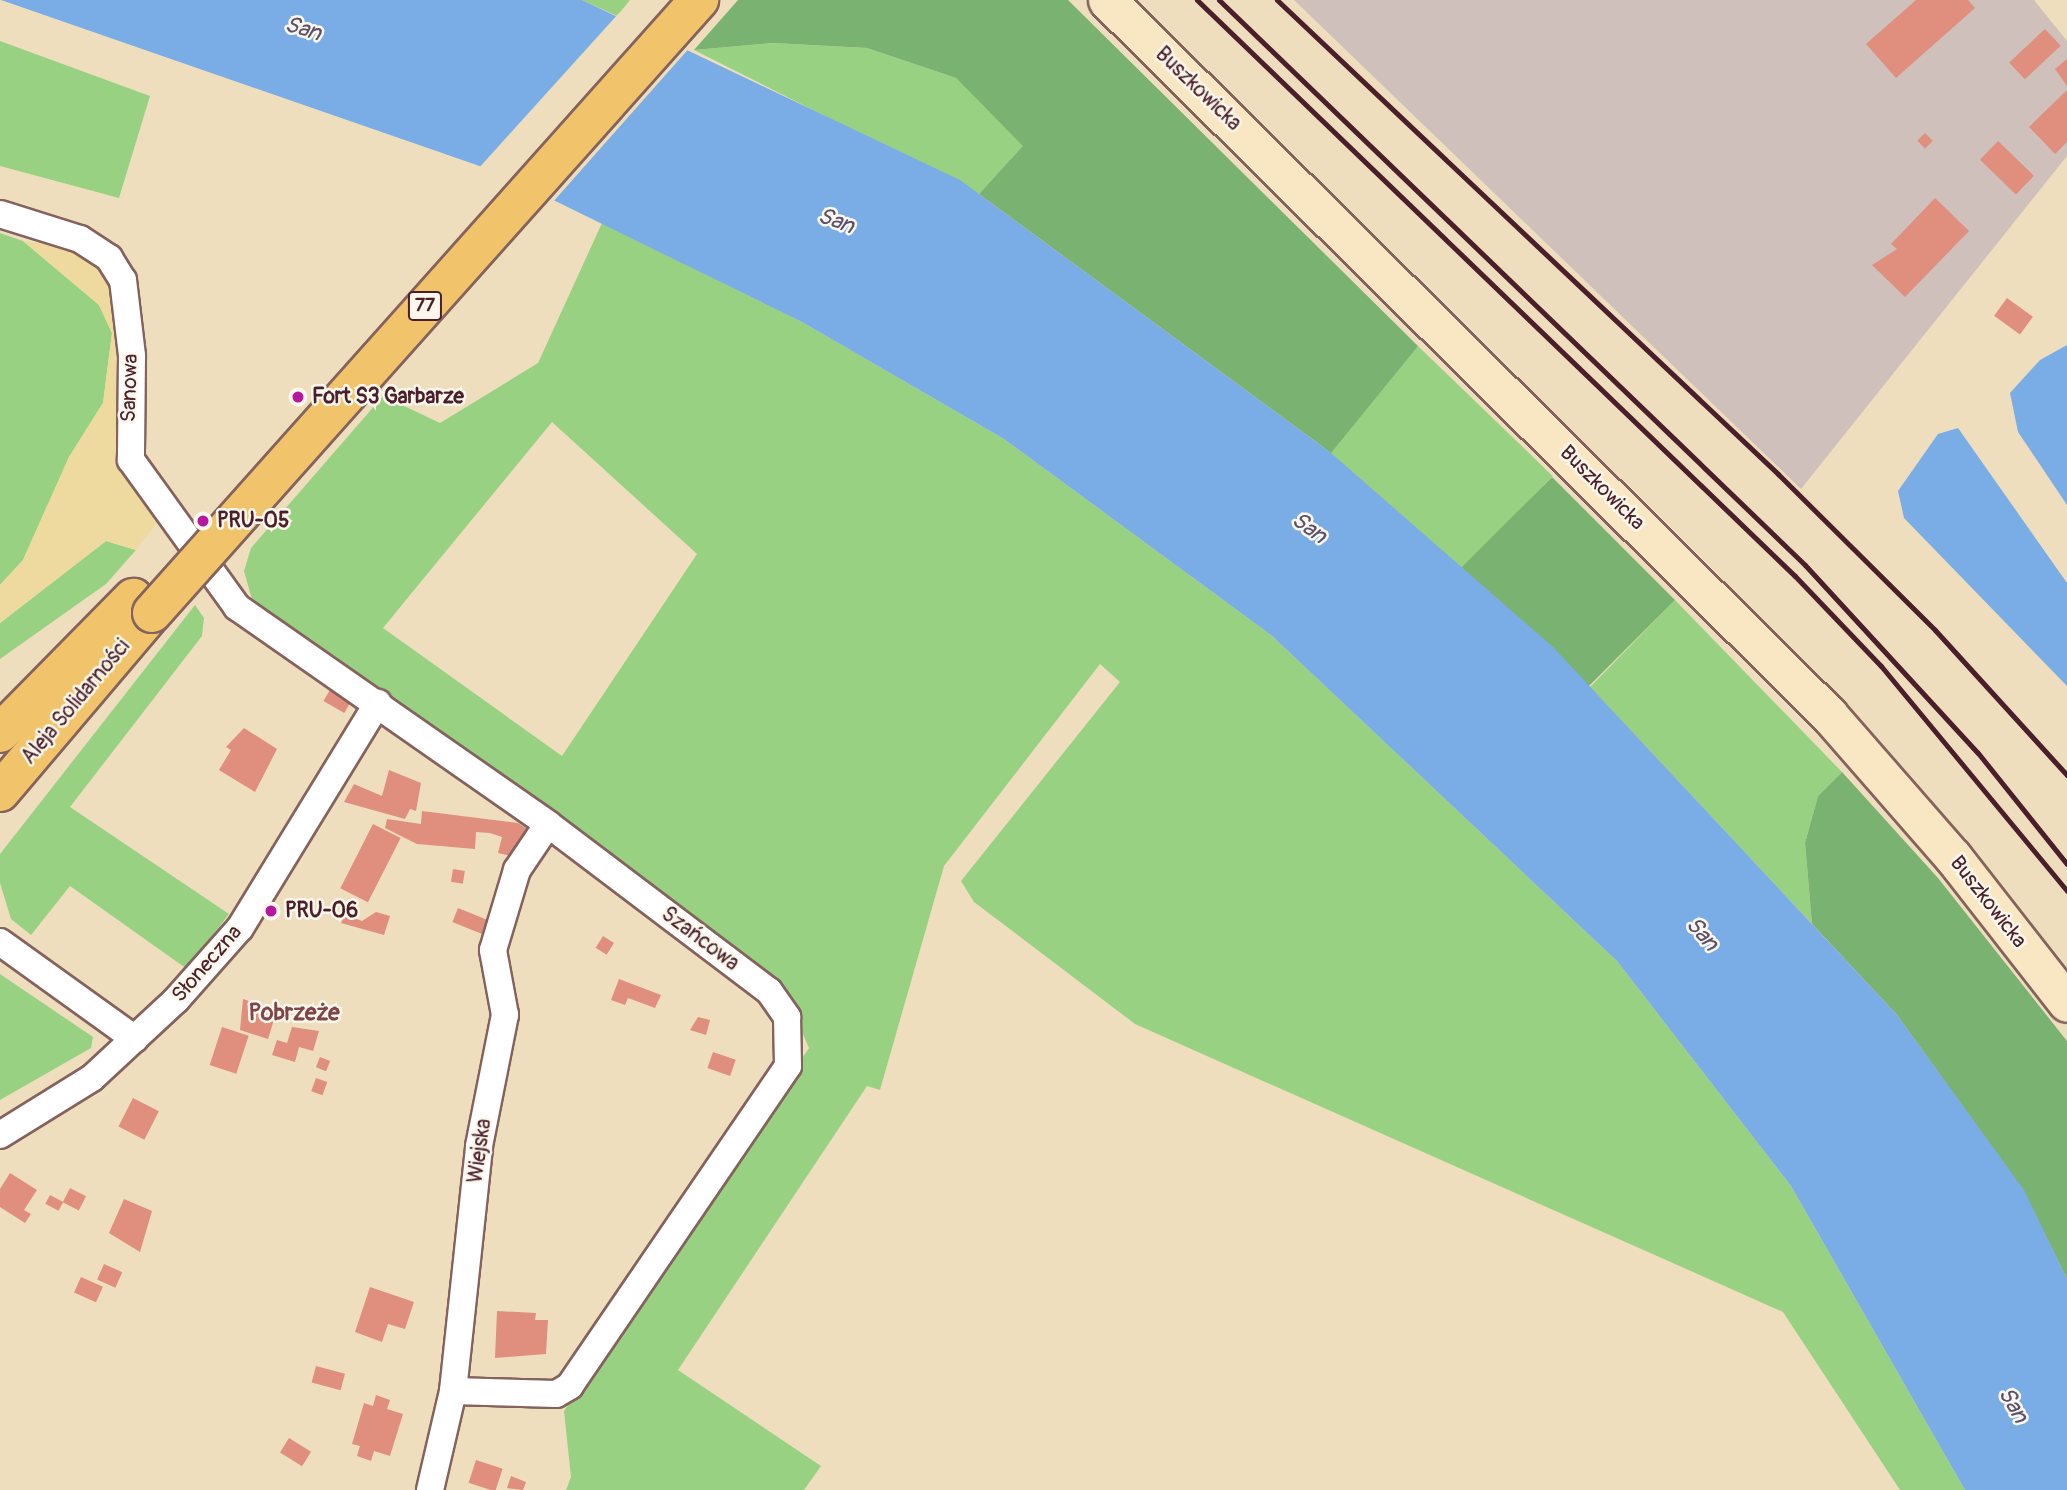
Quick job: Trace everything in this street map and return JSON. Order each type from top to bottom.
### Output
[{"type":"highway","name":"77","points":[[142,605],[664,0]]},
{"type":"highway","name":"77","points":[[142,605],[699,0]]},
{"type":"highway","name":"Aleja Solidarności","points":[[0,733],[142,605]]},
{"type":"highway","name":"Aleja Solidarności","points":[[0,792],[142,605]]},
{"type":"street","name":"Buszkowicka","points":[[1107,0],[1829,715],[1954,857],[2067,1003]]},
{"type":"street","name":"Sanowa","points":[[0,214],[80,239],[109,258],[123,281],[132,356],[131,460],[236,607]]},
{"type":"street","name":"Szańcowa","points":[[236,607],[378,703],[548,824],[769,991],[787,1017],[790,1040],[788,1066],[569,1386],[556,1394],[453,1391]]},
{"type":"street","name":"Słoneczna","points":[[0,1135],[92,1078],[135,1039],[240,928],[378,703]]},
{"type":"street","name":"Wiejska","points":[[430,1490],[453,1391],[479,1146],[505,1015],[493,950],[517,870],[548,824]]},
{"type":"street","points":[[0,942],[135,1039]]},
{"type":"shaded area","points":[[1294,0],[2034,0],[2067,41],[2067,156],[1801,489]]},
{"type":"green space","points":[[582,0],[630,0],[617,16]]},
{"type":"green space","points":[[738,0],[1068,0],[1418,346],[1331,453],[979,194],[1023,146],[956,78],[867,48],[773,43],[694,50]]},
{"type":"green space","points":[[0,41],[150,96],[119,198],[0,166]]},
{"type":"green space","points":[[773,43],[867,48],[956,78],[1024,146],[979,194],[694,50]]},
{"type":"green space","points":[[602,223],[802,322],[1004,439],[1271,635],[1617,961],[1791,1186],[1965,1490],[1900,1490],[1783,1312],[1135,1024],[974,902],[961,881],[1120,682],[1100,664],[944,866],[880,1090],[867,1086],[678,1370],[821,1466],[804,1490],[566,1490],[571,1477],[564,1411],[809,1048],[788,1000],[253,603],[244,571],[251,548],[383,396],[440,423],[538,363]],"holes":[[[552,422],[697,554],[562,756],[383,628]]]},
{"type":"green space","points":[[0,233],[23,241],[99,305],[112,333],[103,403],[69,457],[23,560],[0,585]]},
{"type":"green space","points":[[1418,346],[1553,476],[1457,575],[1322,445]]},
{"type":"green space","points":[[1552,477],[1675,600],[1585,691],[1461,568]]},
{"type":"green space","points":[[106,541],[136,550],[106,584],[0,659],[0,623]]},
{"type":"green space","points":[[1675,600],[1842,772],[1818,796],[1805,843],[1812,924],[1590,687]]},
{"type":"green space","points":[[195,605],[204,618],[202,636],[70,807],[229,914],[187,969],[70,886],[31,935],[11,919],[0,883],[0,854]]},
{"type":"green space","points":[[1842,772],[1938,878],[2067,1041],[2067,1279],[2023,1190],[1897,1015],[1812,924],[1805,843],[1818,796]]},
{"type":"green space","points":[[0,974],[93,1037],[91,1048],[0,1100]]},
{"type":"sand","points":[[23,241],[77,247],[118,289],[124,458],[149,511],[160,519],[136,550],[106,541],[0,623],[0,585],[23,560],[69,457],[103,403],[112,333],[99,305]]},
{"type":"water","name":"San","points":[[1,0],[582,0],[960,180],[1331,453],[1553,647],[1897,1015],[2024,1190],[2067,1279],[2067,1490],[1965,1490],[1791,1186],[1617,961],[1271,635],[1004,439],[802,322],[494,171]]},
{"type":"water","points":[[2067,345],[2067,505],[2018,432],[2010,393],[2040,360]]},
{"type":"water","points":[[1958,428],[2067,583],[2067,686],[1904,518],[1898,491],[1938,434]]},
{"type":"pier","points":[[619,13],[692,45],[552,203],[478,169]]},
{"type":"building","points":[[1916,0],[1968,0],[1975,8],[1896,78],[1866,44]]},
{"type":"building","points":[[2045,29],[2061,46],[2025,79],[2009,62]]},
{"type":"building","points":[[2067,59],[2067,86],[2055,69]]},
{"type":"building","points":[[2067,90],[2067,142],[2055,154],[2029,127]]},
{"type":"building","points":[[1925,133],[1933,141],[1925,149],[1917,141]]},
{"type":"building","points":[[1998,141],[2034,176],[2016,194],[1980,160]]},
{"type":"building","points":[[1935,198],[1969,231],[1905,297],[1872,265],[1897,249],[1891,244]]},
{"type":"building","points":[[2007,298],[2033,317],[2020,335],[1994,316]]},
{"type":"building","points":[[331,688],[352,700],[344,713],[324,701]]},
{"type":"building","points":[[244,728],[277,749],[255,792],[219,770],[231,750],[226,747]]},
{"type":"building","points":[[389,770],[421,783],[416,811],[410,809],[405,819],[344,802],[354,784],[382,796]]},
{"type":"building","points":[[422,811],[518,823],[530,831],[527,842],[519,840],[515,857],[498,853],[502,837],[490,833],[476,832],[475,849],[417,844],[385,828],[387,819],[421,824]]},
{"type":"building","points":[[373,824],[401,838],[368,902],[340,888]]},
{"type":"building","points":[[453,869],[465,871],[463,884],[451,882]]},
{"type":"building","points":[[458,908],[488,920],[482,934],[452,922]]},
{"type":"building","points":[[376,912],[390,916],[384,935],[341,923],[345,915],[362,921]]},
{"type":"building","points":[[603,936],[614,943],[607,955],[596,948]]},
{"type":"building","points":[[619,979],[661,995],[655,1008],[628,998],[625,1005],[611,1000]]},
{"type":"building","points":[[243,999],[277,1010],[268,1039],[240,1030]]},
{"type":"building","points":[[698,1017],[710,1020],[706,1035],[690,1030]]},
{"type":"building","points":[[222,1027],[249,1036],[236,1074],[210,1065]]},
{"type":"building","points":[[292,1027],[319,1031],[313,1051],[299,1047],[295,1062],[272,1055],[277,1040],[287,1043]]},
{"type":"building","points":[[713,1052],[736,1060],[730,1076],[707,1068]]},
{"type":"building","points":[[320,1057],[330,1061],[326,1071],[316,1067]]},
{"type":"building","points":[[316,1078],[327,1082],[322,1095],[311,1091]]},
{"type":"building","points":[[133,1098],[159,1111],[144,1140],[118,1127]]},
{"type":"building","points":[[10,1173],[37,1190],[24,1210],[31,1214],[25,1223],[0,1207],[0,1189]]},
{"type":"building","points":[[70,1188],[86,1196],[79,1210],[63,1202]]},
{"type":"building","points":[[50,1195],[63,1202],[59,1211],[45,1204]]},
{"type":"building","points":[[124,1199],[152,1211],[140,1252],[109,1233]]},
{"type":"building","points":[[104,1264],[122,1272],[115,1288],[97,1280]]},
{"type":"building","points":[[81,1277],[103,1287],[96,1302],[74,1293]]},
{"type":"building","points":[[370,1287],[414,1302],[405,1329],[388,1324],[382,1342],[355,1332]]},
{"type":"building","points":[[497,1311],[536,1313],[535,1320],[548,1320],[546,1354],[495,1358]]},
{"type":"building","points":[[316,1366],[345,1374],[341,1390],[312,1382]]},
{"type":"building","points":[[376,1395],[390,1400],[387,1409],[403,1414],[390,1456],[374,1451],[371,1461],[357,1456],[360,1446],[352,1444],[364,1403],[373,1406]]},
{"type":"building","points":[[289,1438],[311,1452],[302,1466],[280,1452]]},
{"type":"building","points":[[476,1460],[503,1469],[496,1490],[469,1483]]},
{"type":"building","points":[[511,1476],[526,1482],[523,1490],[507,1488]]},
{"type":"railway","points":[[1197,0],[1795,576],[1881,666],[2067,891]]},
{"type":"railway","points":[[1219,0],[1805,565],[1978,753],[2067,864]]},
{"type":"railway","points":[[1277,0],[1778,474],[1935,630],[2067,775]]},
{"type":"place","name":"Fort S3 Garbarze","points":[[298,397]]},
{"type":"place","name":"PRU-05","points":[[203,521]]},
{"type":"place","name":"PRU-06","points":[[271,911]]},
{"type":"district","name":"Pobrzeże","points":[[294,1013]]}]
